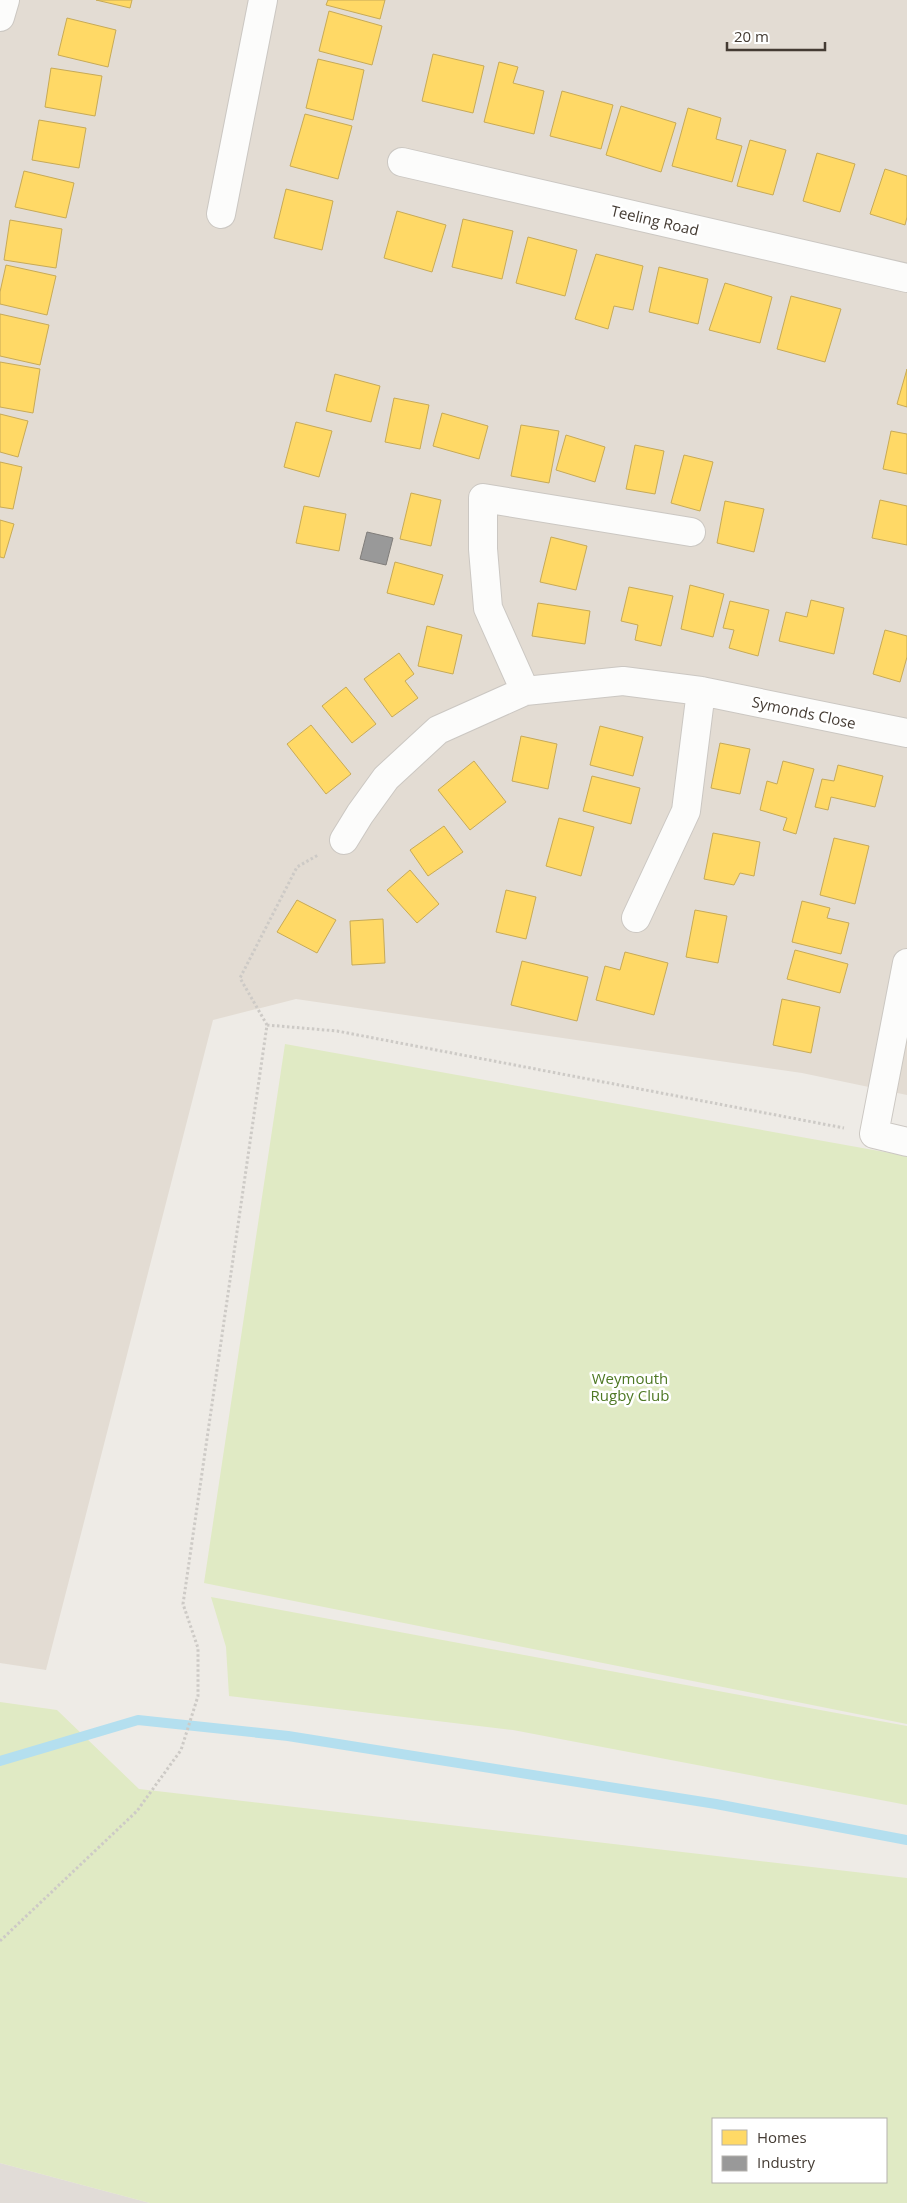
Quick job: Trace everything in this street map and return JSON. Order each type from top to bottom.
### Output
[{"type":"street","points":[[0,17],[5,0]]},
{"type":"street","points":[[221,214],[263,0]]},
{"type":"street","name":"Teeling Road","points":[[402,162],[907,278]]},
{"type":"street","points":[[525,691],[488,608],[483,550],[483,498],[691,532]]},
{"type":"street","name":"Symonds Close","points":[[344,840],[386,778],[438,730],[525,691],[623,681],[702,691],[907,733]]},
{"type":"street","points":[[636,918],[686,811],[702,691]]},
{"type":"street","points":[[907,962],[874,1134],[907,1142]]},
{"type":"path","points":[[0,1941],[137,1811],[181,1750],[198,1696],[198,1648],[182,1604],[267,1024],[240,978],[297,867],[344,840]]},
{"type":"path","points":[[267,1024],[337,1031],[874,1134]]},
{"type":"shaded area","points":[[0,0],[907,0],[907,1095],[802,1073],[296,999],[213,1020],[46,1670],[0,1663]]},
{"type":"shaded area","points":[[0,2163],[150,2203],[0,2203]]},
{"type":"green space","name":"Weymouth Rugby Club","points":[[285,1044],[907,1156],[907,1724],[204,1583]]},
{"type":"green space","points":[[211,1597],[907,1726],[907,1805],[513,1730],[229,1696],[226,1647]]},
{"type":"green space","points":[[0,1702],[57,1710],[139,1789],[907,1878],[907,2203],[150,2203],[0,2163]]},
{"type":"building: Homes","points":[[96,0],[132,0],[130,8]]},
{"type":"building: Homes","points":[[328,0],[385,0],[380,19],[326,5]]},
{"type":"building: Homes","points":[[329,11],[382,26],[372,65],[319,51]]},
{"type":"building: Homes","points":[[67,18],[116,30],[108,67],[58,55]]},
{"type":"building: Homes","points":[[433,54],[484,66],[473,113],[422,101]]},
{"type":"building: Homes","points":[[318,59],[364,70],[353,120],[306,108]]},
{"type":"building: Homes","points":[[499,62],[518,67],[513,83],[544,91],[534,134],[484,122]]},
{"type":"building: Homes","points":[[51,68],[102,76],[95,116],[45,107]]},
{"type":"building: Homes","points":[[562,91],[613,105],[601,149],[550,136]]},
{"type":"building: Homes","points":[[621,106],[676,123],[661,172],[606,155]]},
{"type":"building: Homes","points":[[688,108],[721,118],[716,139],[742,146],[732,182],[672,166]]},
{"type":"building: Homes","points":[[305,114],[352,126],[338,179],[290,166]]},
{"type":"building: Homes","points":[[39,120],[86,128],[79,168],[32,160]]},
{"type":"building: Homes","points":[[750,140],[786,150],[773,195],[737,186]]},
{"type":"building: Homes","points":[[817,153],[855,164],[840,212],[803,201]]},
{"type":"building: Homes","points":[[885,169],[907,176],[907,217],[905,225],[870,214]]},
{"type":"building: Homes","points":[[24,171],[74,183],[66,218],[15,207]]},
{"type":"building: Homes","points":[[286,189],[333,201],[322,250],[274,238]]},
{"type":"building: Homes","points":[[397,211],[446,225],[432,272],[384,258]]},
{"type":"building: Homes","points":[[463,219],[513,231],[502,279],[452,267]]},
{"type":"building: Homes","points":[[10,220],[62,229],[56,268],[4,260]]},
{"type":"building: Homes","points":[[528,237],[577,250],[565,296],[516,283]]},
{"type":"building: Homes","points":[[596,254],[643,266],[633,310],[614,306],[608,329],[575,319]]},
{"type":"building: Homes","points":[[6,265],[56,276],[47,315],[0,304],[0,292]]},
{"type":"building: Homes","points":[[659,267],[708,279],[698,324],[649,312]]},
{"type":"building: Homes","points":[[725,283],[772,297],[760,343],[709,330]]},
{"type":"building: Homes","points":[[791,296],[841,309],[825,362],[777,349]]},
{"type":"building: Homes","points":[[0,314],[49,325],[40,365],[0,356]]},
{"type":"building: Homes","points":[[0,362],[40,369],[33,413],[0,407]]},
{"type":"building: Homes","points":[[907,369],[907,407],[897,404]]},
{"type":"building: Homes","points":[[335,374],[380,386],[371,422],[326,411]]},
{"type":"building: Homes","points":[[394,398],[429,405],[420,449],[385,442]]},
{"type":"building: Homes","points":[[442,413],[488,426],[479,459],[433,446]]},
{"type":"building: Homes","points":[[0,414],[28,421],[18,457],[0,452]]},
{"type":"building: Homes","points":[[296,422],[332,431],[319,477],[284,467]]},
{"type":"building: Homes","points":[[521,425],[559,431],[549,483],[511,476]]},
{"type":"building: Homes","points":[[891,431],[907,434],[907,474],[883,469]]},
{"type":"building: Homes","points":[[566,435],[605,447],[595,482],[556,470]]},
{"type":"building: Homes","points":[[635,445],[664,451],[655,494],[626,489]]},
{"type":"building: Homes","points":[[684,455],[713,462],[700,511],[671,503]]},
{"type":"building: Homes","points":[[0,462],[22,467],[13,509],[0,507]]},
{"type":"building: Homes","points":[[411,493],[441,500],[431,546],[400,539]]},
{"type":"building: Homes","points":[[880,500],[907,506],[907,545],[872,538]]},
{"type":"building: Homes","points":[[725,501],[764,509],[754,552],[717,543]]},
{"type":"building: Homes","points":[[304,506],[346,514],[339,551],[296,543]]},
{"type":"building: Homes","points":[[0,520],[14,524],[4,558],[0,557]]},
{"type":"building: Homes","points":[[551,537],[587,546],[576,590],[540,582]]},
{"type":"building: Homes","points":[[395,562],[443,575],[434,605],[387,593]]},
{"type":"building: Homes","points":[[690,585],[724,594],[713,637],[681,629]]},
{"type":"building: Homes","points":[[629,587],[673,596],[661,646],[635,640],[638,625],[621,621]]},
{"type":"building: Homes","points":[[811,600],[844,608],[834,654],[779,641],[786,612],[807,617]]},
{"type":"building: Homes","points":[[730,601],[769,610],[758,656],[729,648],[734,630],[723,628]]},
{"type":"building: Homes","points":[[538,603],[590,611],[585,644],[532,636]]},
{"type":"building: Homes","points":[[427,626],[462,635],[453,674],[418,666]]},
{"type":"building: Homes","points":[[885,630],[907,636],[907,657],[900,682],[873,674]]},
{"type":"building: Homes","points":[[399,653],[414,674],[405,681],[418,698],[392,717],[364,679]]},
{"type":"building: Homes","points":[[346,687],[376,724],[352,743],[322,706]]},
{"type":"building: Homes","points":[[311,725],[351,774],[326,794],[287,744]]},
{"type":"building: Homes","points":[[600,726],[643,737],[633,776],[590,765]]},
{"type":"building: Homes","points":[[521,736],[557,744],[548,789],[512,781]]},
{"type":"building: Homes","points":[[720,743],[750,749],[740,794],[711,788]]},
{"type":"building: Homes","points":[[474,761],[506,802],[470,830],[438,790]]},
{"type":"building: Homes","points":[[783,761],[814,769],[796,834],[783,830],[787,818],[760,810],[767,781],[777,784]]},
{"type":"building: Homes","points":[[838,765],[883,776],[875,807],[831,797],[828,810],[815,807],[822,779],[834,781]]},
{"type":"building: Homes","points":[[592,776],[640,788],[631,824],[583,811]]},
{"type":"building: Homes","points":[[559,818],[594,827],[581,876],[546,866]]},
{"type":"building: Homes","points":[[444,826],[463,852],[428,876],[410,850]]},
{"type":"building: Homes","points":[[713,833],[760,842],[754,876],[740,873],[734,885],[704,879]]},
{"type":"building: Homes","points":[[834,838],[869,846],[855,904],[820,895]]},
{"type":"building: Homes","points":[[410,870],[439,904],[417,923],[387,890]]},
{"type":"building: Homes","points":[[506,890],[536,897],[526,939],[496,932]]},
{"type":"building: Homes","points":[[297,900],[336,920],[317,953],[277,932]]},
{"type":"building: Homes","points":[[802,901],[830,908],[827,918],[849,923],[841,954],[792,942]]},
{"type":"building: Homes","points":[[695,910],[727,916],[718,963],[686,957]]},
{"type":"building: Homes","points":[[383,919],[385,963],[352,965],[350,921]]},
{"type":"building: Homes","points":[[795,950],[848,964],[840,993],[787,979]]},
{"type":"building: Homes","points":[[625,952],[668,963],[654,1015],[596,1000],[605,966],[620,970]]},
{"type":"building: Homes","points":[[522,961],[588,977],[577,1021],[511,1005]]},
{"type":"building: Homes","points":[[782,999],[820,1007],[811,1053],[773,1045]]},
{"type":"building: Industry","points":[[367,532],[393,538],[386,565],[360,559]]},
{"type":"waterway","points":[[0,1761],[138,1720],[288,1736],[716,1804],[907,1840]]}]
